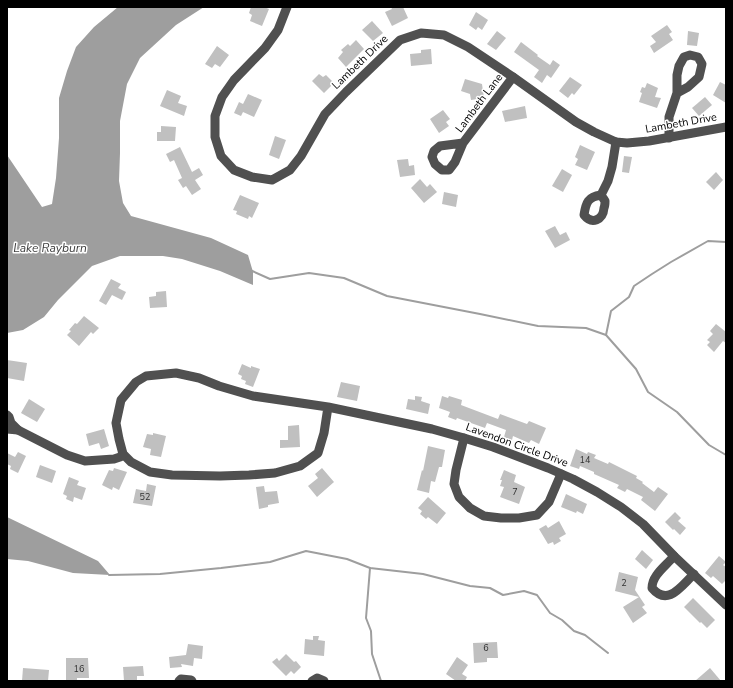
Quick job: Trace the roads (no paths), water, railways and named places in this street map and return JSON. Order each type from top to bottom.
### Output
[{"type":"street","name":"Lambeth Drive","points":[[287,7],[278,30],[265,48],[234,80],[222,97],[215,116],[215,137],[221,156],[234,170],[252,177],[272,180],[290,170],[301,156],[325,114],[364,73],[400,40],[421,33],[444,35],[468,47],[576,122],[616,142],[627,143],[649,141],[725,127]]},
{"type":"street","name":"Lambeth Lane","points":[[463,143],[513,77]]},
{"type":"street","points":[[669,138],[669,117],[677,93]]},
{"type":"street","points":[[725,127],[726,136]]},
{"type":"street","points":[[601,195],[610,174],[616,142]]},
{"type":"street","name":"Lavendon Circle Drive","points":[[123,454],[116,423],[121,400],[136,382],[146,376],[176,373],[199,378],[219,386],[253,396],[328,407],[432,429],[521,457],[561,474],[597,492],[621,507],[643,524],[674,556],[724,600]]},
{"type":"street","points":[[7,414],[11,424],[18,430],[67,455],[85,461],[114,459],[123,454],[131,462],[150,472],[172,475],[220,476],[275,473],[300,466],[318,453],[324,433],[328,407]]},
{"type":"street","points":[[7,429],[18,430]]},
{"type":"street","points":[[464,438],[454,484],[459,497],[464,503],[484,516],[519,518],[537,515],[549,502],[561,474]]},
{"type":"street","points":[[674,556],[654,578],[652,588],[656,593],[661,596],[672,595],[694,574]]},
{"type":"street","points":[[312,681],[317,678],[324,681]]},
{"type":"street","points":[[179,681],[181,679],[192,681]]},
{"type":"water","name":"Lake Rayburn","points":[[118,7],[204,7],[176,25],[140,58],[127,84],[120,121],[119,181],[123,203],[131,216],[211,238],[248,255],[253,272],[253,285],[220,271],[182,259],[163,256],[120,256],[92,266],[58,300],[44,317],[23,330],[7,333],[7,155],[42,207],[52,204],[56,178],[59,138],[59,98],[67,71],[76,47],[94,27]]},
{"type":"water","points":[[7,517],[98,561],[110,575],[73,573],[28,561],[7,559]]},
{"type":"waterway","points":[[606,335],[611,311],[629,297],[634,286],[671,262],[708,241],[726,242]]},
{"type":"waterway","points":[[250,270],[270,279],[309,273],[344,278],[387,296],[538,326],[586,328],[606,335],[636,369],[648,392],[677,412],[709,445],[726,455]]},
{"type":"waterway","points":[[109,575],[160,574],[221,568],[270,562],[306,551],[347,559],[370,568],[423,574],[470,586],[490,588],[503,595],[524,591],[537,595],[550,613],[562,620],[574,631],[585,635],[608,653]]},
{"type":"waterway","points":[[370,568],[366,618],[371,631],[372,654],[381,681]]}]
